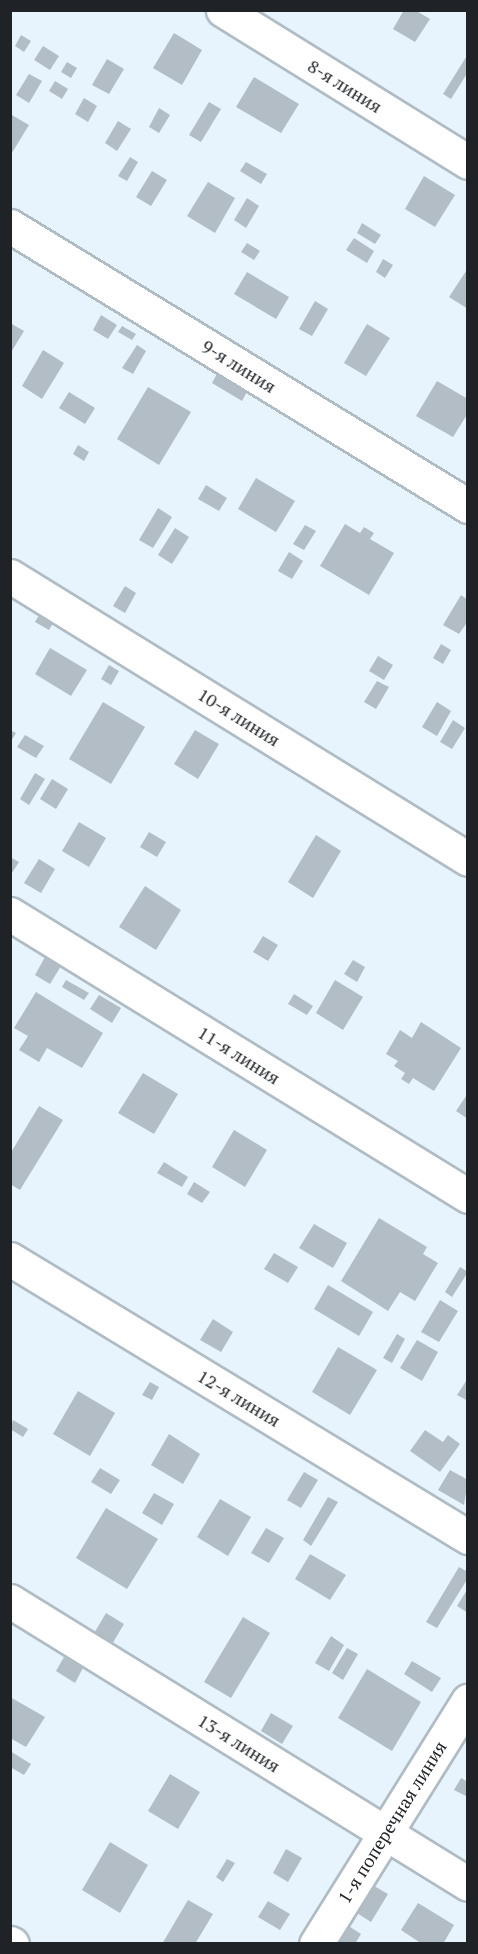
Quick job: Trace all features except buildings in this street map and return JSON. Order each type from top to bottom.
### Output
[{"type":"street","name":"8-я линия","points":[[223,10],[468,162]]},
{"type":"street","name":"9-я линия","points":[[10,226],[468,506]]},
{"type":"street","name":"10-я линия","points":[[10,576],[468,859]]},
{"type":"street","name":"11-я линия","points":[[10,914],[468,1196]]},
{"type":"street","name":"12-я линия","points":[[10,1259],[468,1537]]},
{"type":"street","name":"13-я линия","points":[[10,1601],[468,1884]]},
{"type":"street","name":"1-я поперечная линия","points":[[316,1944],[468,1701]]}]
